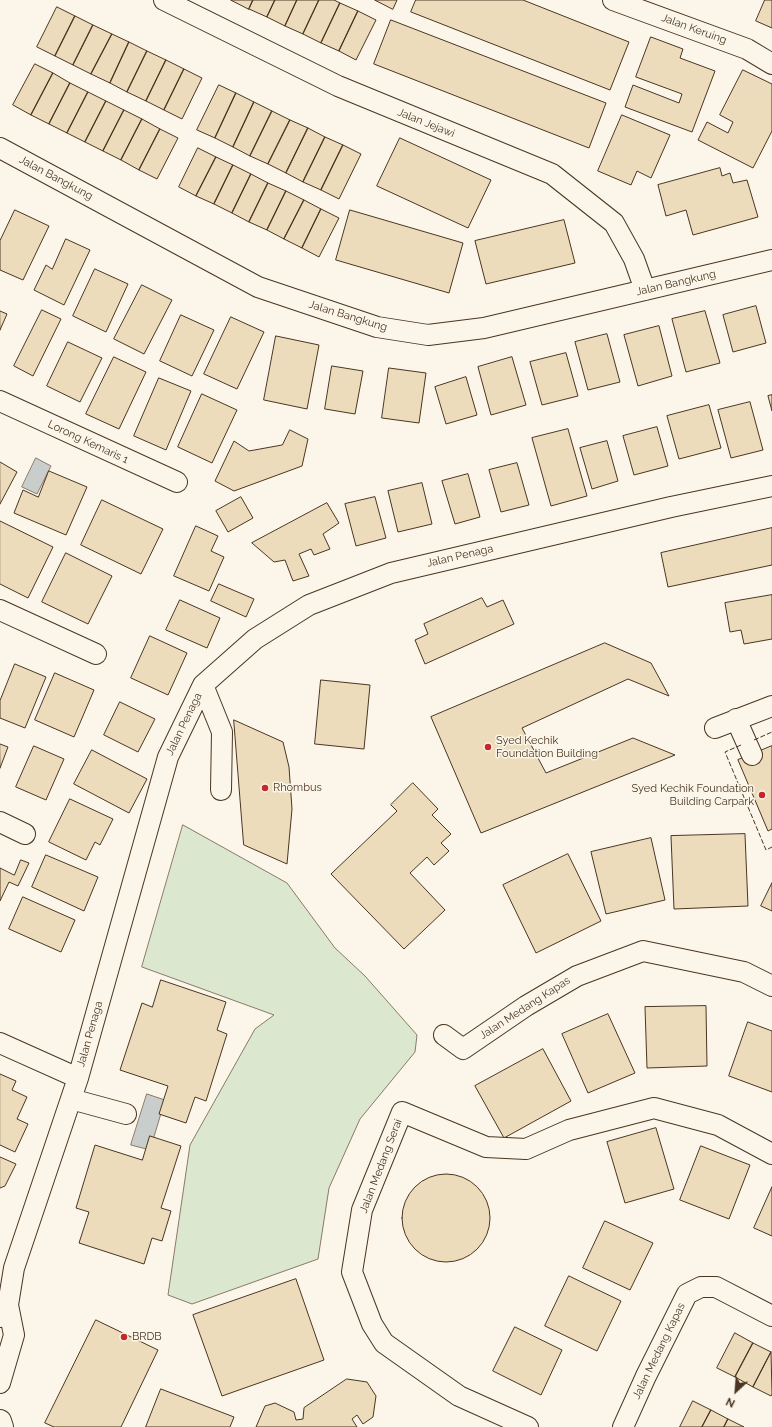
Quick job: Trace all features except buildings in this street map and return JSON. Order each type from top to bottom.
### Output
[{"type":"main road","points":[[0,1421],[2,1427]]},
{"type":"street","name":"Jalan Jejawi","points":[[164,0],[338,86],[552,174],[614,223],[634,260],[645,290]]},
{"type":"street","name":"Jalan Keruing","points":[[613,0],[748,49],[772,64]]},
{"type":"street","name":"Jalan Bangkung","points":[[0,148],[258,287],[377,327],[428,335],[484,328],[772,260]]},
{"type":"street","name":"Lorong Kemaris 1","points":[[0,401],[177,482]]},
{"type":"street","name":"Jalan Penaga","points":[[0,1383],[14,1335],[4,1311],[7,1264],[78,1078],[168,757],[203,685],[255,639],[309,605],[391,572],[671,507],[772,486]]},
{"type":"street","points":[[0,610],[96,654]]},
{"type":"street","points":[[203,685],[222,732],[221,790]]},
{"type":"street","points":[[715,728],[772,706]]},
{"type":"street","points":[[736,719],[752,755]]},
{"type":"street","points":[[0,822],[25,834]]},
{"type":"street","name":"Jalan Medang Kapas","points":[[444,1035],[463,1049],[526,1006],[576,976],[643,951],[744,972],[772,986]]},
{"type":"street","points":[[0,1043],[78,1078]]},
{"type":"street","points":[[71,1099],[126,1114]]},
{"type":"street","name":"Jalan Medang Serai","points":[[528,1427],[459,1396],[384,1343],[372,1324],[352,1272],[362,1210],[402,1112],[486,1148],[526,1149],[569,1130],[654,1108],[718,1125],[772,1154]]},
{"type":"street","name":"Jalan Medang Kapas","points":[[623,1427],[646,1376],[687,1294],[701,1287],[716,1287],[772,1316]]},
{"type":"green space","points":[[183,825],[287,883],[335,948],[365,976],[417,1035],[415,1052],[360,1119],[329,1188],[318,1259],[192,1304],[168,1295],[190,1145],[255,1029],[274,1015],[142,967]]},
{"type":"shaded area","points":[[36,458],[51,466],[37,494],[22,487]]},
{"type":"shaded area","points":[[147,1094],[165,1100],[150,1150],[131,1145]]},
{"type":"fence","points":[[754,740],[772,732]]},
{"type":"fence","points":[[741,745],[725,752],[766,850],[772,847]]},
{"type":"place","name":"Syed Kechik Foundation Building","points":[[488,747]]},
{"type":"place","name":"Rhombus","points":[[265,788]]},
{"type":"place","name":"Syed Kechik Foundation Building Carpark","points":[[762,795]]},
{"type":"place","name":"BRDB","points":[[124,1337]]}]
